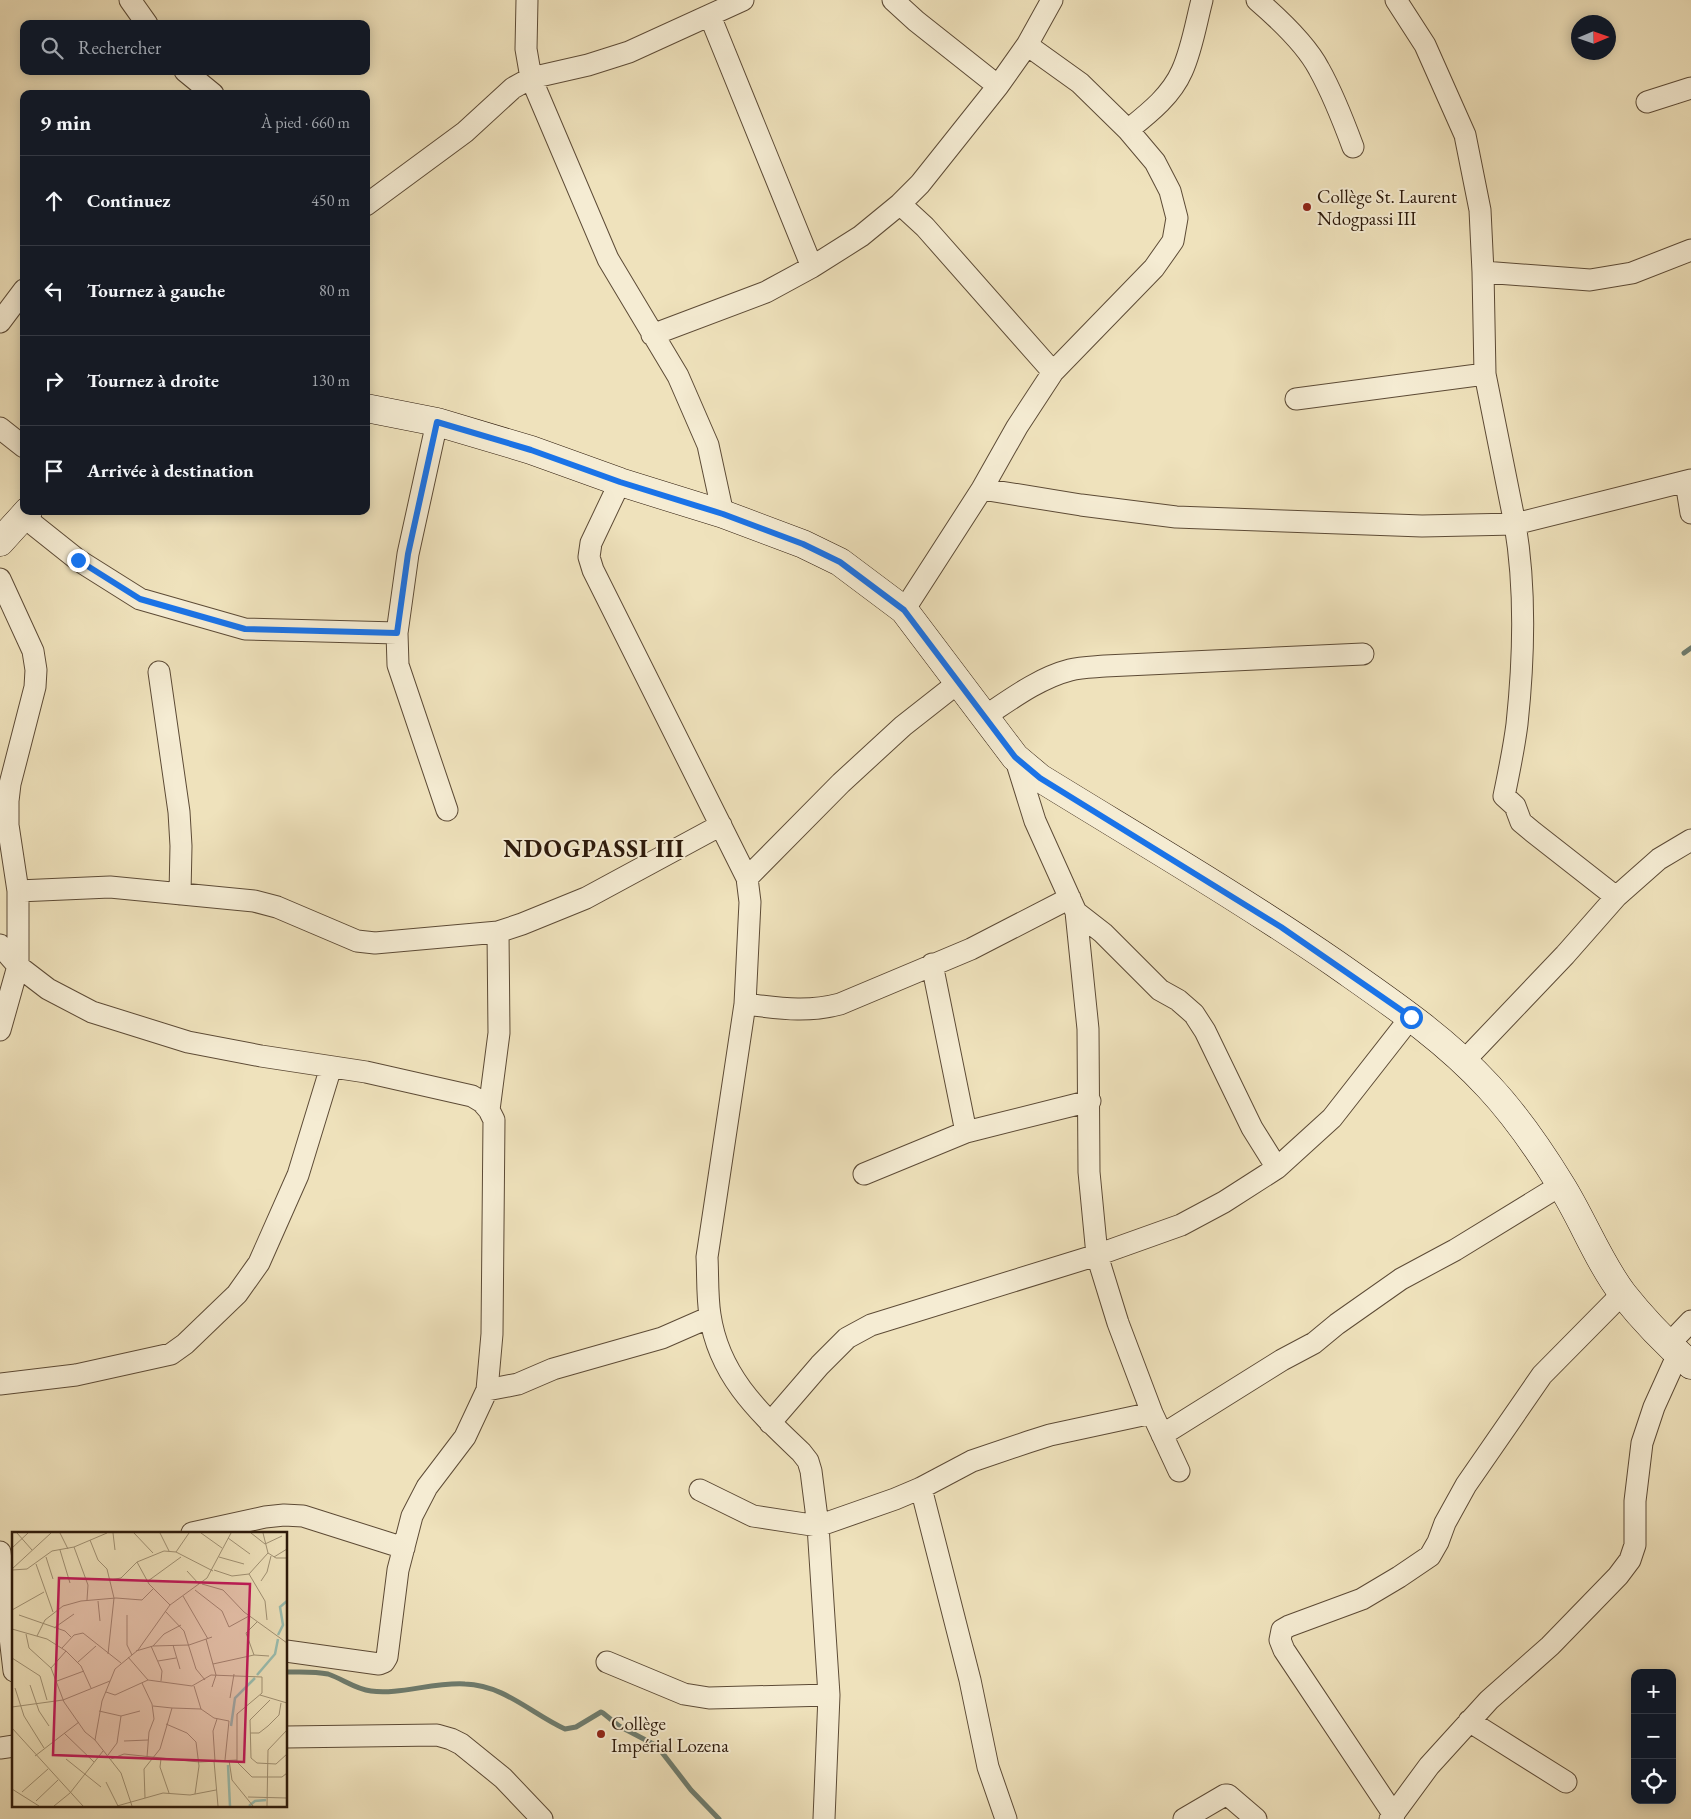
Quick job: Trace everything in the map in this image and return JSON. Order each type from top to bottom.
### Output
[{"type":"main road","points":[[370,409],[437,422],[531,450],[620,482],[723,514],[803,544],[840,562],[904,610],[1015,757],[1040,778],[1281,927],[1411,1017],[1464,1061],[1491,1090],[1517,1123],[1561,1185],[1591,1241],[1623,1293],[1679,1354]]},
{"type":"main road","points":[[0,542],[25,515]]},
{"type":"street","points":[[130,0],[144,20]]},
{"type":"street","points":[[527,0],[526,49],[531,78],[608,260],[678,376],[708,446],[723,514]]},
{"type":"street","points":[[370,202],[465,132],[512,88],[531,78],[588,65],[629,52],[743,0]]},
{"type":"street","points":[[893,0],[916,21],[998,86]]},
{"type":"street","points":[[652,335],[766,292],[812,267],[862,236],[900,204],[920,184],[998,86],[1027,45],[1052,0]]},
{"type":"street","points":[[1128,130],[1159,104],[1173,87],[1183,70],[1202,0]]},
{"type":"street","points":[[1258,0],[1284,24],[1319,67],[1338,105],[1353,147]]},
{"type":"street","points":[[1396,0],[1425,45],[1465,135],[1480,210],[1484,272],[1485,374],[1515,524],[1522,590],[1522,664],[1517,725],[1504,796],[1515,806],[1521,822],[1616,897]]},
{"type":"street","points":[[710,16],[812,267]]},
{"type":"street","points":[[904,610],[982,489],[1017,427],[1054,372],[1154,268],[1173,242],[1177,218],[1170,191],[1155,162],[1128,130],[1080,83],[1027,45]]},
{"type":"street","points":[[190,75],[208,90]]},
{"type":"street","points":[[1646,102],[1691,88]]},
{"type":"street","points":[[900,204],[925,228],[1054,372]]},
{"type":"street","points":[[1484,272],[1590,280],[1632,273],[1691,250]]},
{"type":"street","points":[[0,322],[20,295]]},
{"type":"street","points":[[1296,399],[1485,374]]},
{"type":"street","points":[[437,422],[408,554],[397,633],[398,665],[447,810]]},
{"type":"street","points":[[0,428],[20,444]]},
{"type":"street","points":[[982,489],[1176,518],[1422,526],[1515,524],[1688,481],[1691,513]]},
{"type":"street","points":[[620,482],[591,542],[589,557],[593,570],[747,878],[750,902],[745,1004],[707,1257],[710,1317],[720,1354],[733,1379],[750,1402],[808,1460],[812,1472],[818,1526],[829,1696],[824,1819]]},
{"type":"street","points":[[27,515],[78,560],[140,599],[245,629],[397,633]]},
{"type":"street","points":[[0,579],[33,651],[36,670],[35,687],[10,784],[8,801],[8,825],[18,891],[18,966],[0,1030]]},
{"type":"street","points":[[984,716],[1026,690],[1071,669],[1363,654]]},
{"type":"street","points":[[159,672],[179,812],[181,846],[180,894]]},
{"type":"street","points":[[747,878],[841,783],[904,726],[959,682]]},
{"type":"street","points":[[1015,757],[1035,821],[1073,905],[1088,1028],[1090,1172],[1097,1255],[1118,1323],[1152,1413],[1179,1471]]},
{"type":"street","points":[[18,891],[110,887],[254,901],[277,908],[356,941],[374,943],[498,932],[586,898],[721,825]]},
{"type":"street","points":[[1464,1061],[1566,955],[1616,897],[1659,859],[1689,845]]},
{"type":"street","points":[[745,1004],[803,1010],[840,1004],[1073,905]]},
{"type":"street","points":[[1073,905],[1160,990],[1178,1000],[1194,1014],[1205,1031],[1252,1128],[1278,1168]]},
{"type":"street","points":[[490,1110],[499,1033],[498,932]]},
{"type":"street","points":[[0,945],[18,966],[48,989],[92,1012],[188,1042],[423,1084],[472,1096],[490,1110],[494,1120],[492,1326],[487,1390],[465,1437],[426,1487],[412,1516],[398,1570],[387,1658],[379,1664],[288,1651]]},
{"type":"street","points":[[932,964],[966,1132]]},
{"type":"street","points":[[770,1423],[820,1364],[847,1338],[871,1325],[1097,1255],[1181,1226],[1278,1168],[1332,1118],[1411,1017]]},
{"type":"street","points":[[0,1384],[76,1374],[171,1354],[185,1344],[237,1294],[259,1263],[298,1175],[331,1067]]},
{"type":"street","points":[[864,1174],[966,1132],[1090,1101]]},
{"type":"street","points":[[1162,1434],[1282,1360],[1314,1343],[1337,1324],[1401,1279],[1455,1250],[1561,1185]]},
{"type":"street","points":[[1623,1293],[1542,1375],[1466,1485],[1445,1523],[1430,1556],[1362,1599],[1288,1626],[1282,1630],[1280,1640],[1284,1650],[1392,1817],[1429,1766],[1469,1721],[1489,1700],[1550,1646],[1618,1576],[1630,1560],[1635,1545],[1636,1501],[1642,1443],[1654,1407],[1679,1354],[1691,1321]]},
{"type":"street","points":[[487,1390],[518,1384],[553,1370],[662,1338],[710,1317]]},
{"type":"street","points":[[700,1490],[753,1516],[818,1526],[895,1499],[972,1462],[1028,1442],[1050,1435],[1152,1413]]},
{"type":"street","points":[[921,1488],[970,1680],[988,1767],[1006,1819]]},
{"type":"street","points":[[201,1532],[266,1525],[284,1515],[303,1516],[404,1548]]},
{"type":"street","points":[[0,1552],[12,1631]]},
{"type":"street","points":[[607,1662],[684,1694],[700,1697],[773,1698],[829,1696]]},
{"type":"street","points":[[1469,1721],[1566,1782]]},
{"type":"street","points":[[288,1738],[437,1735],[451,1739],[461,1744],[503,1778],[542,1819]]},
{"type":"street","points":[[1184,1819],[1228,1795],[1256,1819]]},
{"type":"waterway","points":[[1684,653],[1691,648]]},
{"type":"waterway","points":[[288,1672],[328,1674],[360,1688],[382,1692],[453,1684],[479,1686],[505,1695],[565,1729],[576,1727],[601,1712],[619,1726],[657,1746],[691,1790],[719,1819]]},
{"type":"place","name":"Collège St. Laurent Ndogpassi III","points":[[1307,207]]},
{"type":"place","name":"Collège Impérial Lozena","points":[[601,1734]]},
{"type":"district","name":"NDOGPASSI III","points":[[594,849]]},
{"type":"route","points":[[78,560],[140,599],[245,629],[397,633],[408,554],[437,422],[531,450],[620,482],[723,514],[803,544],[840,562],[904,610],[1015,757],[1028,769],[1281,927],[1411,1017]]}]
